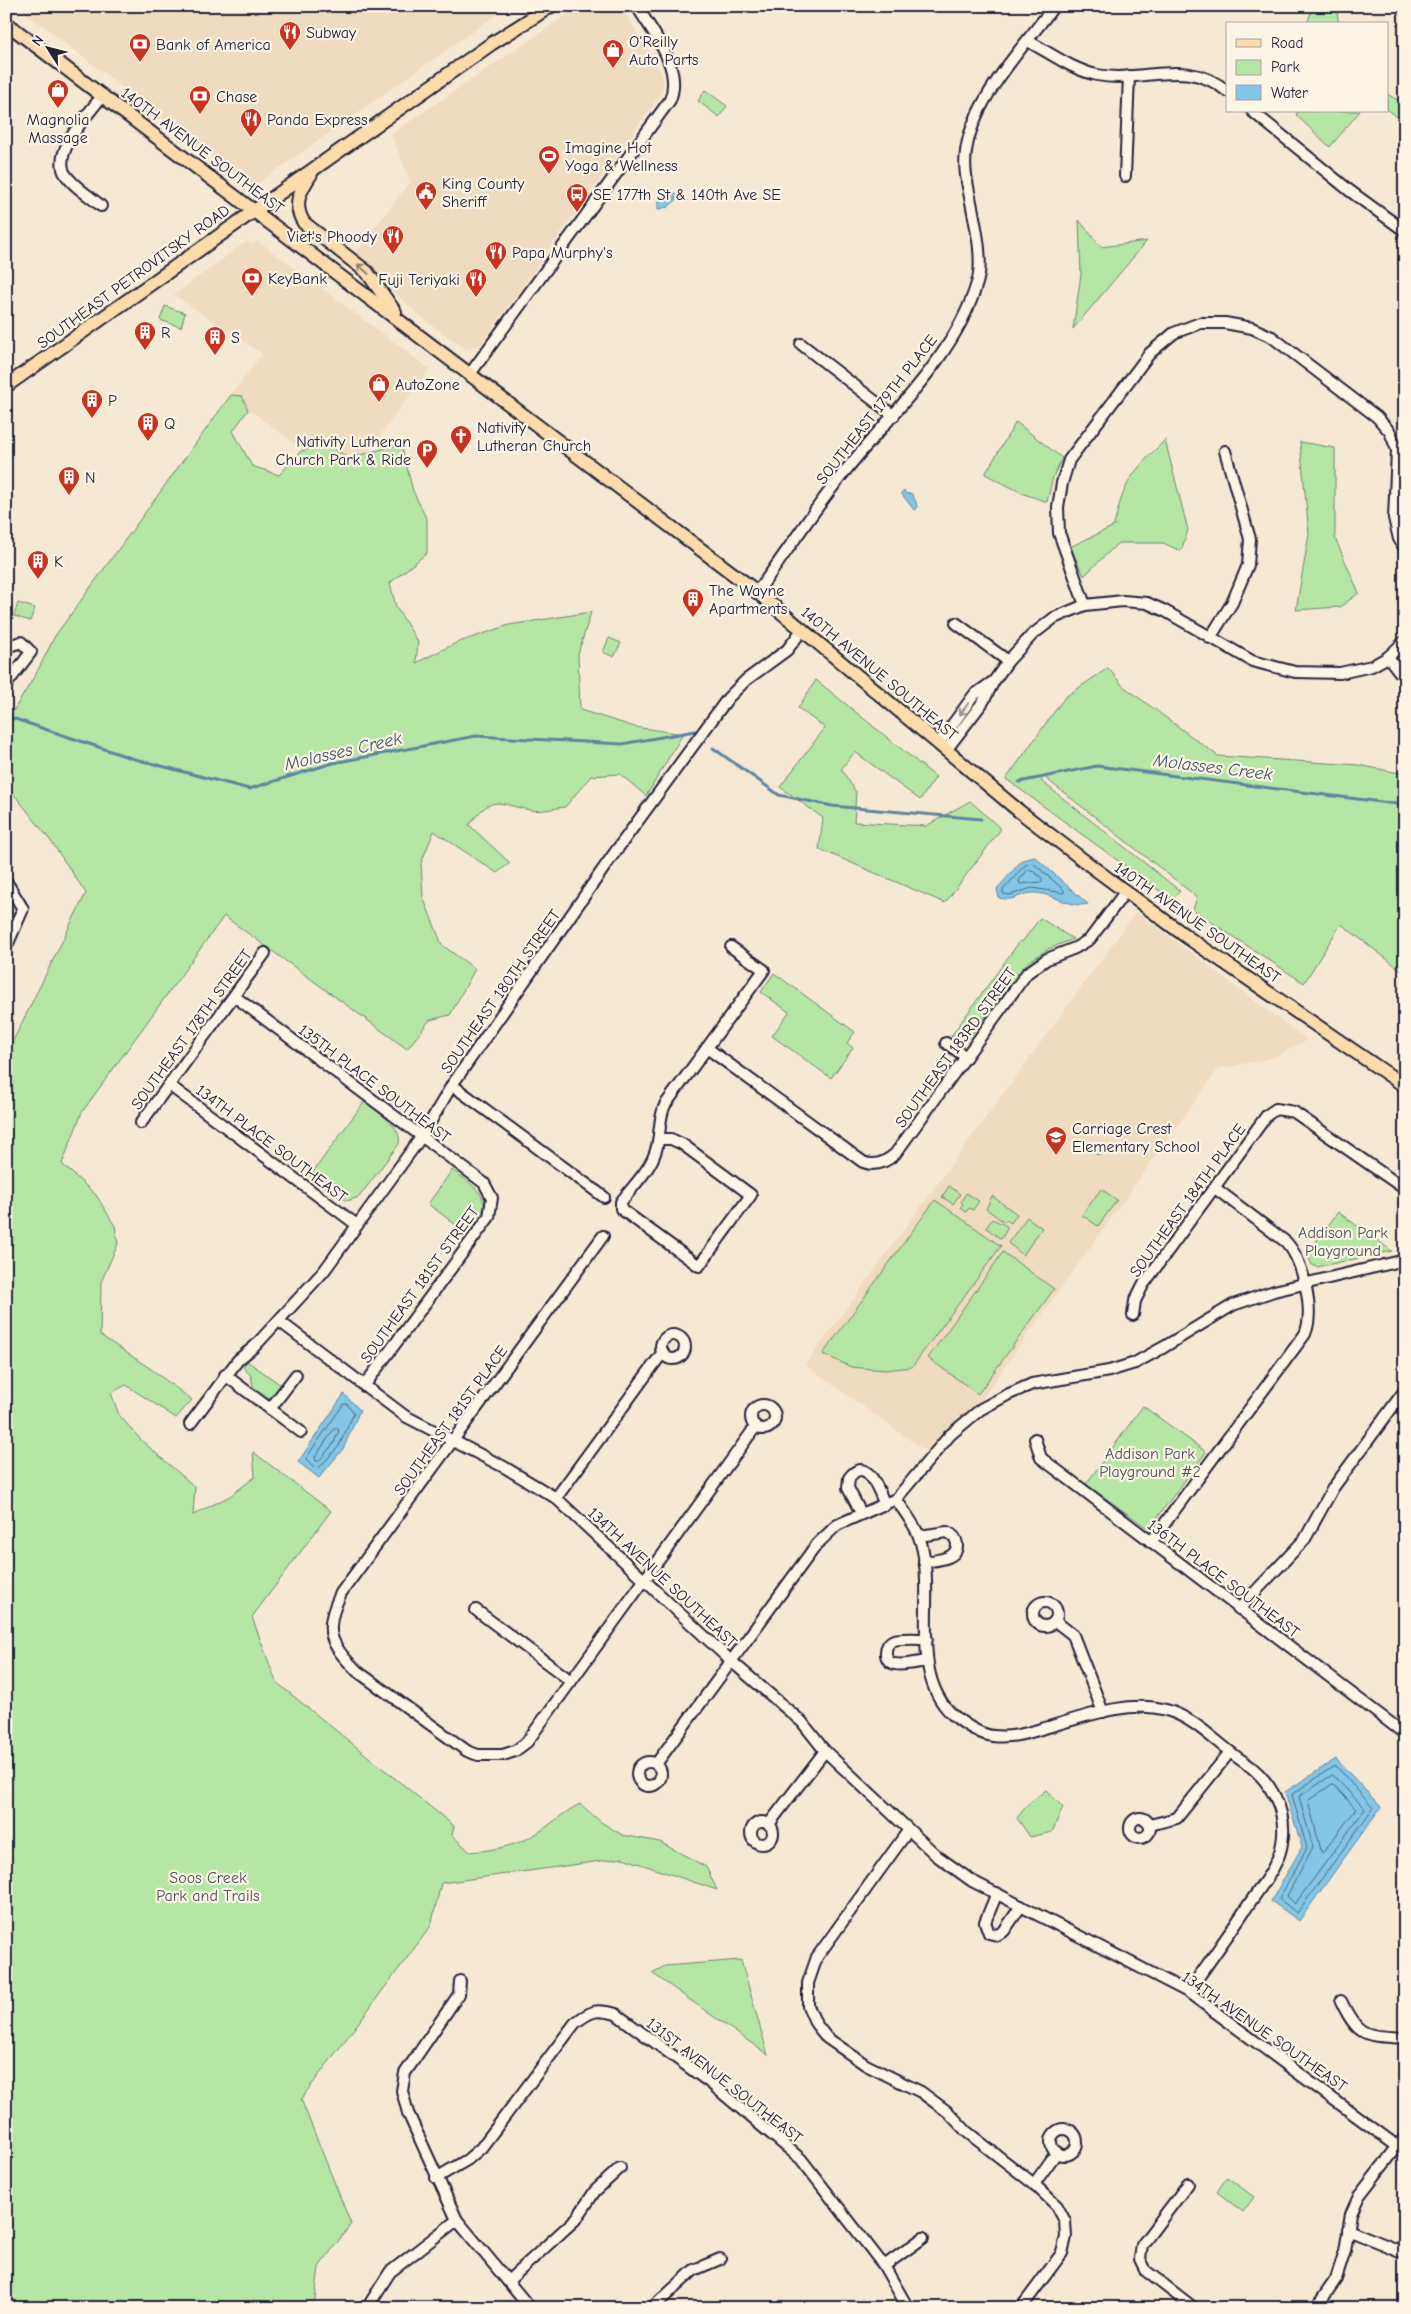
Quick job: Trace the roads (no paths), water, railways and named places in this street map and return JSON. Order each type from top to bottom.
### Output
[{"type":"main road","name":"SOUTHEAST PETROVITSKY ROAD","points":[[6,386],[254,209],[314,170],[491,44],[551,6]]},
{"type":"main road","name":"140TH AVENUE SOUTHEAST","points":[[6,23],[254,209],[757,592],[1019,811],[1125,892],[1187,937],[1405,1086]]},
{"type":"main road","points":[[314,170],[298,197],[300,216],[304,223],[367,272],[402,322]]},
{"type":"street","points":[[470,374],[670,100],[675,85],[671,65],[637,6]]},
{"type":"street","name":"SOUTHEAST 179TH PLACE","points":[[757,592],[846,470],[894,416],[942,353],[965,314],[978,282],[978,248],[964,152],[978,112],[988,95],[1054,6]]},
{"type":"street","points":[[1028,41],[1075,68],[1090,73],[1116,77],[1182,72],[1200,75],[1226,90]]},
{"type":"street","points":[[1125,176],[1129,76]]},
{"type":"street","points":[[101,206],[68,177],[62,162],[68,142],[103,95]]},
{"type":"street","points":[[1253,112],[1350,191],[1405,231]]},
{"type":"street","points":[[1085,605],[1058,533],[1058,507],[1062,482],[1069,460],[1150,353],[1174,333],[1200,323],[1225,323],[1252,328],[1272,337],[1377,417],[1390,432],[1397,450],[1394,518],[1399,539],[1405,549]]},
{"type":"street","points":[[801,344],[894,416]]},
{"type":"street","points":[[1210,638],[1232,603],[1248,565],[1250,539],[1225,451]]},
{"type":"street","points":[[943,746],[983,702],[994,680],[1008,661],[1032,635],[1054,618],[1085,605],[1122,601],[1147,603],[1165,611],[1252,661],[1295,672],[1346,672],[1372,666],[1388,657],[1405,640]]},
{"type":"street","points":[[956,623],[1008,661]]},
{"type":"street","name":"SOUTHEAST 180TH STREET","points":[[190,1424],[238,1360],[279,1320],[324,1271],[422,1136],[452,1086],[622,843],[728,698],[746,680],[787,650],[803,629]]},
{"type":"street","points":[[6,647],[21,642],[31,652],[6,684]]},
{"type":"street","points":[[1388,657],[1405,679]]},
{"type":"street","points":[[6,882],[23,909],[6,948]]},
{"type":"street","name":"SOUTHEAST 183RD STREET","points":[[707,1048],[863,1162],[870,1165],[888,1160],[895,1154],[1027,972],[1047,959],[1075,948],[1090,939],[1125,892]]},
{"type":"street","points":[[659,1139],[671,1139],[682,1144],[751,1195],[699,1266],[621,1208],[621,1202],[654,1158],[659,1139],[660,1118],[665,1105],[764,970],[731,947]]},
{"type":"street","name":"SOUTHEAST 178TH STREET","points":[[141,1123],[265,953]]},
{"type":"street","name":"135TH PLACE SOUTHEAST","points":[[234,996],[484,1183],[492,1198]]},
{"type":"street","points":[[946,1042],[966,1057]]},
{"type":"street","name":"134TH PLACE SOUTHEAST","points":[[169,1085],[357,1225]]},
{"type":"street","points":[[452,1086],[604,1197]]},
{"type":"street","name":"SOUTHEAST 184TH PLACE","points":[[1133,1315],[1135,1301],[1143,1285],[1267,1115],[1276,1109],[1294,1112],[1405,1189]]},
{"type":"street","points":[[1151,1542],[1305,1334],[1310,1324],[1299,1260],[1290,1246],[1215,1188]]},
{"type":"street","name":"SOUTHEAST 181ST STREET","points":[[364,1386],[489,1217],[492,1198]]},
{"type":"street","name":"SOUTHEAST 181ST PLACE","points":[[571,1681],[527,1742],[515,1751],[498,1755],[478,1755],[467,1751],[357,1671],[342,1656],[332,1640],[330,1626],[334,1608],[341,1593],[603,1236]]},
{"type":"street","points":[[656,1764],[817,1544],[837,1525],[896,1499],[950,1435],[981,1409],[1032,1384],[1109,1371],[1135,1363],[1232,1305],[1274,1291],[1405,1260]]},
{"type":"street","name":"134TH AVENUE SOUTHEAST","points":[[279,1320],[405,1416],[453,1440],[556,1498],[597,1534],[645,1582],[731,1661],[802,1722],[825,1751],[936,1856],[972,1881],[1188,1992],[1401,2149]]},
{"type":"street","points":[[556,1498],[663,1352]]},
{"type":"street","points":[[270,1409],[296,1375]]},
{"type":"street","points":[[225,1376],[301,1432]]},
{"type":"street","points":[[1239,1609],[1305,1539],[1333,1488],[1405,1390]]},
{"type":"street","points":[[476,1610],[571,1681],[645,1582],[756,1426]]},
{"type":"street","name":"136TH PLACE SOUTHEAST","points":[[1035,1440],[1041,1458],[1405,1734]]},
{"type":"street","points":[[862,1513],[848,1488],[849,1478],[857,1471],[862,1470],[871,1475],[885,1505]]},
{"type":"street","points":[[896,1499],[919,1536],[924,1562],[927,1661],[938,1697],[942,1703],[969,1727],[991,1736],[1015,1736],[1103,1712],[1136,1707],[1166,1710],[1194,1724],[1229,1753],[1257,1771],[1275,1795],[1284,1822],[1282,1844],[1271,1872],[1188,1992]]},
{"type":"street","points":[[919,1536],[946,1532],[954,1536],[957,1544],[955,1552],[948,1558],[924,1562]]},
{"type":"street","points":[[1055,1621],[1073,1636],[1103,1712]]},
{"type":"street","points":[[927,1639],[895,1640],[888,1645],[886,1653],[889,1661],[897,1665],[927,1661]]},
{"type":"street","points":[[769,1824],[825,1751]]},
{"type":"street","points":[[1150,1825],[1177,1818],[1229,1753]]},
{"type":"street","points":[[908,1831],[817,1957],[808,1983],[808,2006],[816,2024],[827,2038],[866,2065],[921,2092],[948,2112],[967,2132],[1034,2184],[1057,2206],[1066,2221],[1066,2237],[1062,2253],[1021,2308]]},
{"type":"street","points":[[997,1893],[984,1922],[989,1933],[997,1935],[1004,1931],[1021,1906]]},
{"type":"street","points":[[460,1981],[459,1994],[405,2073],[402,2091],[408,2113],[436,2178],[457,2220],[530,2308]]},
{"type":"street","points":[[1342,2000],[1350,2021],[1358,2029],[1368,2035],[1405,2038]]},
{"type":"street","name":"131ST AVENUE SOUTHEAST","points":[[436,2178],[467,2160],[482,2148],[576,2023],[588,2013],[600,2010],[616,2014],[709,2082],[801,2159],[884,2266],[908,2308]]},
{"type":"street","points":[[1316,2308],[1336,2279],[1345,2251],[1351,2214],[1359,2196],[1401,2149],[1405,2137]]},
{"type":"street","points":[[1034,2184],[1057,2152]]},
{"type":"street","points":[[508,2281],[577,2218],[595,2192],[620,2168]]},
{"type":"street","points":[[1188,2184],[1142,2245],[1140,2259],[1146,2271],[1194,2308]]},
{"type":"street","points":[[367,2308],[390,2272],[413,2252],[457,2220]]},
{"type":"street","points":[[1348,2230],[1405,2253]]},
{"type":"street","points":[[884,2266],[923,2238]]},
{"type":"street","points":[[652,2308],[694,2270],[720,2259]]},
{"type":"water","points":[[676,193],[676,200],[668,207],[658,209],[658,202],[665,196]]},
{"type":"water","points":[[904,490],[906,494],[911,493],[916,502],[917,507],[914,510],[901,493]]},
{"type":"water","points":[[1035,857],[1088,904],[1074,904],[1039,893],[1009,899],[999,898],[997,889],[1022,860]]},
{"type":"water","points":[[344,1394],[360,1410],[343,1449],[319,1478],[298,1462]]},
{"type":"water","points":[[1336,1759],[1381,1807],[1299,1921],[1271,1901],[1302,1847],[1285,1792]]},
{"type":"waterway","name":"Molasses Creek","points":[[6,716],[131,758],[249,789],[333,763],[476,736],[622,744],[695,731]]},
{"type":"waterway","name":"Molasses Creek","points":[[713,748],[779,795],[832,806],[981,819]]},
{"type":"waterway","name":"Molasses Creek","points":[[1019,782],[1097,766],[1405,805]]},
{"type":"place","name":"Subway","points":[[290,51]]},
{"type":"place","name":"Bank of America","points":[[140,63]]},
{"type":"place","name":"O'Reilly Auto Parts","points":[[613,69]]},
{"type":"place","name":"Magnolia Massage","points":[[58,109]]},
{"type":"place","name":"Chase","points":[[200,115]]},
{"type":"place","name":"Panda Express","points":[[251,138]]},
{"type":"place","name":"Imagine Hot Yoga & Wellness","points":[[549,175]]},
{"type":"place","name":"King County Sheriff","points":[[426,211]]},
{"type":"place","name":"SE 177th St & 140th Ave SE","points":[[577,213]]},
{"type":"place","name":"Viet's Phoody","points":[[393,255]]},
{"type":"place","name":"Papa Murphy's","points":[[496,271]]},
{"type":"place","name":"KeyBank","points":[[252,297]]},
{"type":"place","name":"Fuji Teriyaki","points":[[476,298]]},
{"type":"place","name":"R","points":[[145,351]]},
{"type":"place","name":"S","points":[[215,356]]},
{"type":"place","name":"AutoZone","points":[[379,403]]},
{"type":"place","name":"P","points":[[92,419]]},
{"type":"place","name":"Q","points":[[148,442]]},
{"type":"place","name":"Nativity Lutheran Church","points":[[461,455]]},
{"type":"place","name":"Nativity Lutheran Church Park & Ride","points":[[427,469]]},
{"type":"place","name":"N","points":[[69,496]]},
{"type":"place","name":"K","points":[[38,580]]},
{"type":"place","name":"The Wayne Apartments","points":[[693,618]]},
{"type":"place","name":"Carriage Crest Elementary School","points":[[1056,1156]]},
{"type":"park label","name":"Addison Park Playground","points":[[1343,1241]]},
{"type":"park label","name":"Addison Park Playground #2","points":[[1150,1462]]},
{"type":"park label","name":"Soos Creek Park and Trails","points":[[208,1886]]}]
